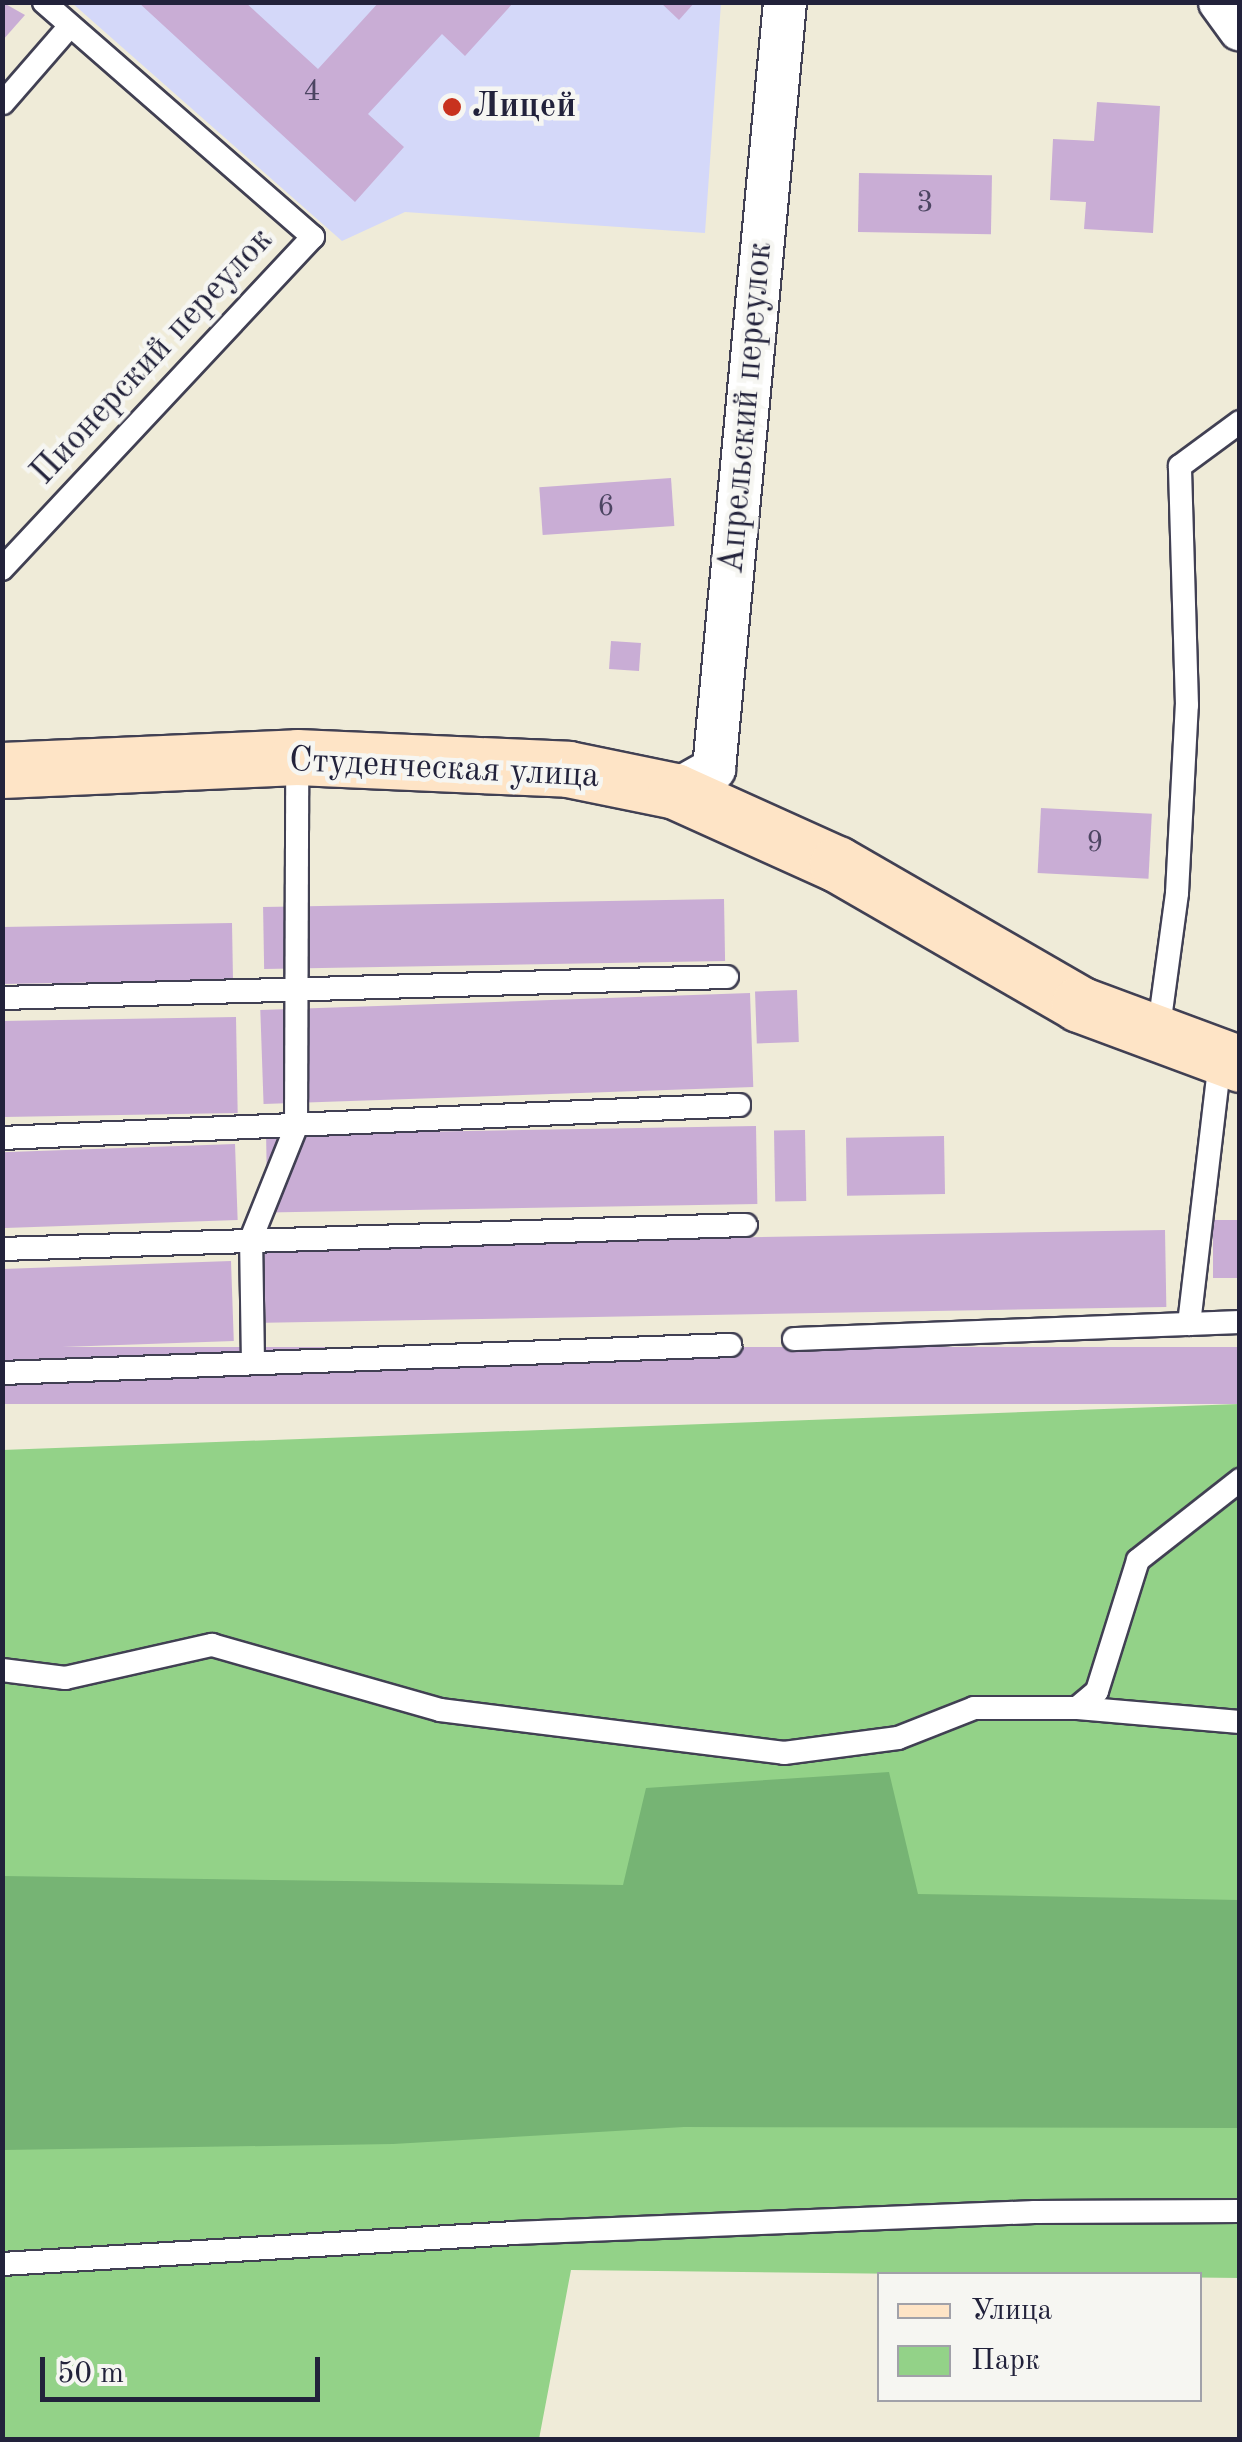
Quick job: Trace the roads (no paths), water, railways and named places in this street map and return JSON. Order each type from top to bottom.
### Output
[{"type":"main road","name":"Студенческая улица","points":[[2,770],[297,757],[568,769],[675,791],[838,864],[1080,1004],[1230,1062]]},
{"type":"street","name":"Апрельский переулок","points":[[675,791],[714,769],[785,2]]},
{"type":"street","points":[[1220,2],[1240,30]]},
{"type":"lane","points":[[3,103],[70,26],[44,2]]},
{"type":"lane","name":"Пионерский переулок","points":[[2,568],[313,236],[70,26]]},
{"type":"lane","points":[[1158,1037],[1177,893],[1188,705],[1180,466],[1240,422]]},
{"type":"lane","points":[[253,1363],[251,1239],[296,1127],[297,757]]},
{"type":"lane","points":[[2,998],[727,977]]},
{"type":"lane","points":[[1189,1324],[1230,1062]]},
{"type":"lane","points":[[2,1138],[739,1105]]},
{"type":"lane","points":[[2,1249],[746,1225]]},
{"type":"lane","points":[[794,1340],[1240,1322]]},
{"type":"lane","points":[[2,1372],[730,1346]]},
{"type":"lane","points":[[1077,1708],[1096,1691],[1138,1560],[1240,1480]]},
{"type":"lane","points":[[2,1670],[66,1678],[212,1645],[440,1710],[784,1753],[898,1738],[974,1708],[1077,1708],[1240,1722]]},
{"type":"lane","points":[[2,2264],[572,2231],[1035,2212],[1240,2211]]},
{"type":"place","name":"Лицей","points":[[452,107]]}]
